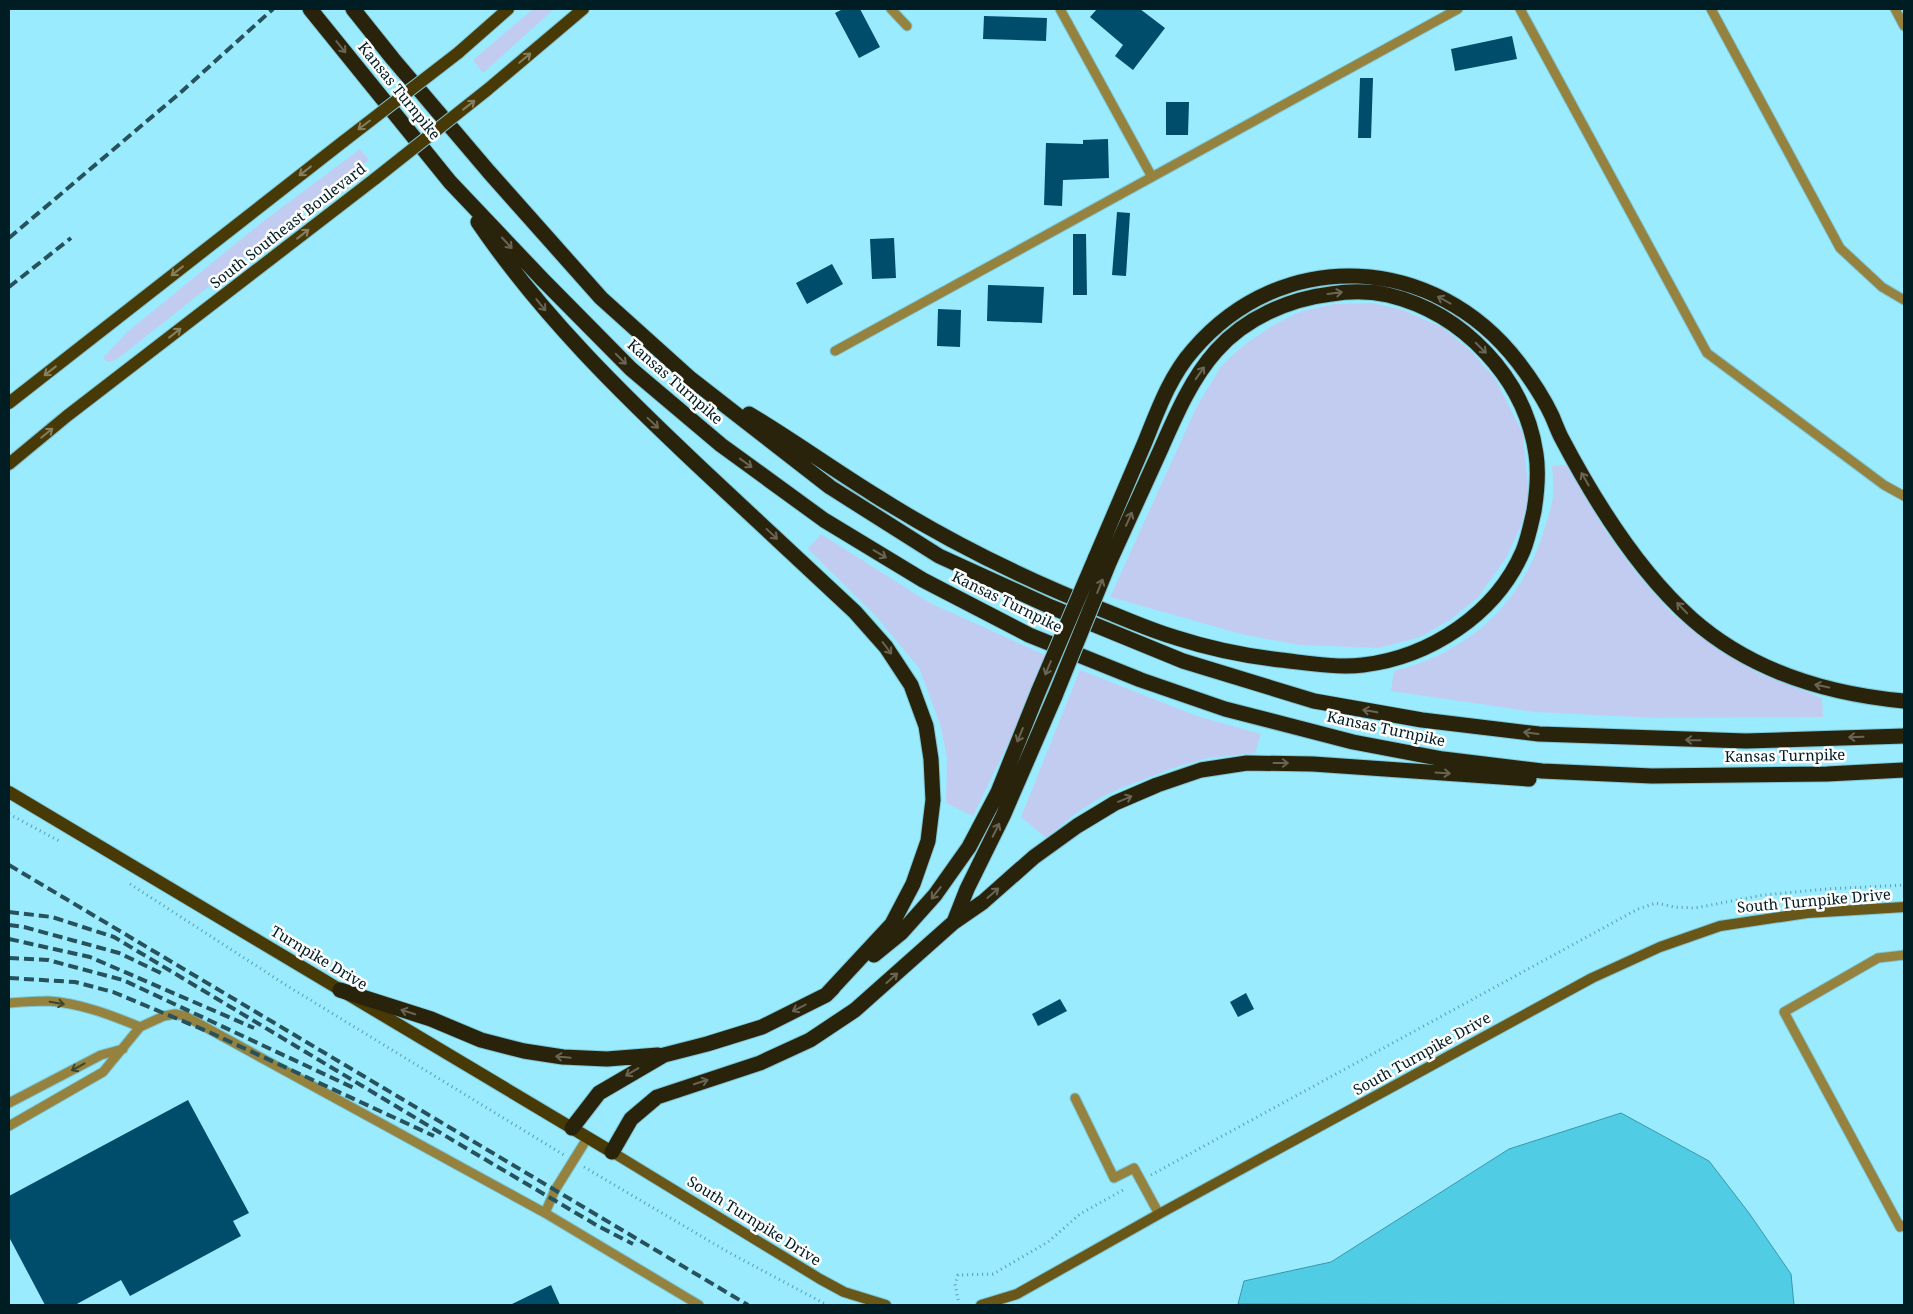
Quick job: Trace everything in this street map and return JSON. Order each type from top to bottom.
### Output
[{"type":"highway","name":"Kansas Turnpike","points":[[310,9],[450,182],[631,369],[721,445],[832,525],[923,580],[1029,635],[1141,680],[1225,709],[1353,742],[1443,759],[1542,771],[1652,776],[1827,774],[1904,770]]},
{"type":"highway","name":"Kansas Turnpike","points":[[353,9],[489,172],[602,298],[691,379],[830,487],[940,556],[1051,608],[1183,661],[1314,701],[1422,720],[1539,734],[1746,742],[1904,736]]},
{"type":"highway","points":[[450,182],[500,255],[554,321],[625,397],[855,612],[886,646],[911,685],[926,726],[931,759],[933,800],[928,841],[913,884],[892,924],[826,995]]},
{"type":"highway","points":[[954,922],[967,889],[1003,816],[1055,696],[1102,561],[1167,390],[1191,352],[1215,327],[1247,304],[1283,286],[1318,277],[1378,278],[1430,292],[1473,318],[1496,337],[1536,387],[1552,415],[1560,436],[1606,515],[1634,554],[1692,620],[1729,646],[1771,670],[1811,684],[1904,701]]},
{"type":"highway","points":[[340,990],[431,1019],[481,1040],[524,1051],[563,1057],[607,1059],[664,1054],[707,1044],[762,1027],[826,995],[901,933],[935,895],[969,847],[998,792],[1038,690],[1102,561],[1196,378],[1216,350],[1244,327],[1277,307],[1314,296],[1348,292],[1386,294],[1420,306],[1455,324],[1483,349],[1509,380],[1525,414],[1536,454],[1538,490],[1532,521],[1523,551],[1503,586],[1479,613],[1446,638],[1404,657],[1361,665],[1313,664],[1248,656],[1176,638],[1061,593],[987,559],[874,496],[765,424],[691,379]]},
{"type":"highway","points":[[612,1152],[631,1119],[657,1097],[760,1063],[810,1040],[856,1010],[954,922],[983,902],[1034,857],[1077,826],[1115,803],[1157,785],[1201,770],[1247,763],[1313,764],[1574,782],[1652,776]]},
{"type":"highway","points":[[572,1128],[599,1093],[664,1054]]},
{"type":"main road","points":[[9,404],[458,53],[508,9]]},
{"type":"main road","name":"South Southeast Boulevard","points":[[9,464],[68,416],[488,90],[583,9]]},
{"type":"main road","name":"Turnpike Drive","points":[[9,792],[612,1152]]},
{"type":"street","name":"South Turnpike Drive","points":[[980,1305],[1017,1294],[1159,1214],[1592,978],[1660,947],[1720,926],[1738,922],[1808,913],[1904,907]]},
{"type":"street","name":"South Turnpike Drive","points":[[612,1152],[820,1279],[844,1292],[886,1305]]},
{"type":"lane","points":[[891,9],[907,26]]},
{"type":"lane","points":[[1060,9],[1152,177]]},
{"type":"lane","points":[[836,351],[1458,9]]},
{"type":"lane","points":[[1520,9],[1707,352],[1884,485],[1904,496]]},
{"type":"lane","points":[[1710,9],[1840,248],[1882,288],[1904,300]]},
{"type":"lane","points":[[1895,9],[1904,26]]},
{"type":"lane","points":[[1904,955],[1878,958],[1784,1012],[1900,1227],[1904,1224]]},
{"type":"lane","points":[[9,1003],[48,1001],[77,1006],[106,1013],[140,1027]]},
{"type":"lane","points":[[9,1126],[103,1072],[140,1027],[164,1016],[175,1014],[185,1016],[545,1213],[699,1305]]},
{"type":"lane","points":[[9,1103],[101,1055],[123,1049]]},
{"type":"lane","points":[[1075,1098],[1114,1178],[1134,1168],[1159,1214]]},
{"type":"lane","points":[[545,1213],[555,1190],[588,1137]]},
{"type":"path","points":[[9,814],[65,844]]},
{"type":"path","points":[[122,878],[289,987],[537,1139]]},
{"type":"path","points":[[959,1305],[955,1284],[958,1275],[992,1274],[1048,1242],[1080,1214],[1140,1180],[1638,908],[1656,903],[1674,907],[1695,908],[1763,895],[1904,885]]},
{"type":"path","points":[[599,1176],[728,1252],[827,1305]]},
{"type":"shaded area","points":[[533,9],[554,9],[483,73],[473,60]]},
{"type":"shaded area","points":[[360,149],[369,160],[116,360],[107,362],[103,358],[126,333],[261,223]]},
{"type":"shaded area","points":[[1372,303],[1403,310],[1443,328],[1472,352],[1496,380],[1523,434],[1529,499],[1520,528],[1506,558],[1478,597],[1450,620],[1420,637],[1379,648],[1299,645],[1241,634],[1110,597],[1197,406],[1222,365],[1244,345],[1275,324],[1302,311],[1334,304]]},
{"type":"shaded area","points":[[1566,465],[1605,530],[1634,570],[1672,614],[1718,648],[1758,673],[1822,698],[1823,717],[1656,718],[1535,712],[1391,691],[1394,671],[1421,663],[1446,652],[1468,638],[1489,621],[1507,602],[1535,556],[1551,509],[1553,497],[1552,466]]},
{"type":"shaded area","points":[[821,534],[930,603],[1047,656],[1031,696],[973,816],[946,803],[947,759],[941,727],[919,668],[876,616],[808,549]]},
{"type":"shaded area","points":[[1080,670],[1197,716],[1261,734],[1255,753],[1208,758],[1176,767],[1121,788],[1098,799],[1075,814],[1046,838],[1021,817]]},
{"type":"water","points":[[1621,1113],[1709,1161],[1749,1213],[1791,1274],[1794,1305],[1238,1304],[1244,1281],[1331,1262],[1509,1149]]},
{"type":"building","points":[[843,9],[860,9],[880,47],[859,58],[835,13]]},
{"type":"building","points":[[1097,9],[1140,9],[1165,28],[1133,70],[1115,56],[1123,45],[1090,17]]},
{"type":"building","points":[[984,16],[1047,18],[1046,41],[983,39]]},
{"type":"building","points":[[1512,36],[1517,59],[1455,71],[1451,49]]},
{"type":"building","points":[[1360,78],[1373,78],[1371,138],[1358,138]]},
{"type":"building","points":[[1166,102],[1189,102],[1188,135],[1166,135]]},
{"type":"building","points":[[1108,139],[1109,178],[1063,180],[1062,206],[1044,205],[1046,143],[1083,144],[1083,140]]},
{"type":"building","points":[[1117,212],[1130,213],[1126,276],[1112,275]]},
{"type":"building","points":[[1073,234],[1086,234],[1087,295],[1073,295]]},
{"type":"building","points":[[894,238],[896,278],[872,279],[870,239]]},
{"type":"building","points":[[832,264],[843,284],[807,304],[796,283]]},
{"type":"building","points":[[988,285],[1044,287],[1042,323],[987,321]]},
{"type":"building","points":[[938,309],[961,310],[960,347],[937,346]]},
{"type":"building","points":[[1246,993],[1254,1009],[1238,1017],[1230,1002]]},
{"type":"building","points":[[1060,999],[1067,1011],[1038,1026],[1032,1014]]},
{"type":"building","points":[[188,1100],[249,1213],[233,1221],[241,1236],[130,1296],[121,1280],[75,1305],[45,1305],[9,1237],[9,1196]]},
{"type":"building","points":[[551,1285],[560,1305],[510,1305]]},
{"type":"railway","points":[[9,238],[180,93],[273,9]]},
{"type":"railway","points":[[9,287],[71,238]]},
{"type":"railway","points":[[9,865],[748,1305]]},
{"type":"railway","points":[[9,912],[52,917],[114,937],[454,1141],[598,1226],[633,1244]]},
{"type":"railway","points":[[9,925],[24,927],[119,953],[165,975]]},
{"type":"railway","points":[[9,939],[90,957],[254,1028]]},
{"type":"railway","points":[[9,958],[48,960],[123,980],[356,1089]]},
{"type":"railway","points":[[9,978],[75,982],[113,992],[209,1032],[434,1136]]}]
